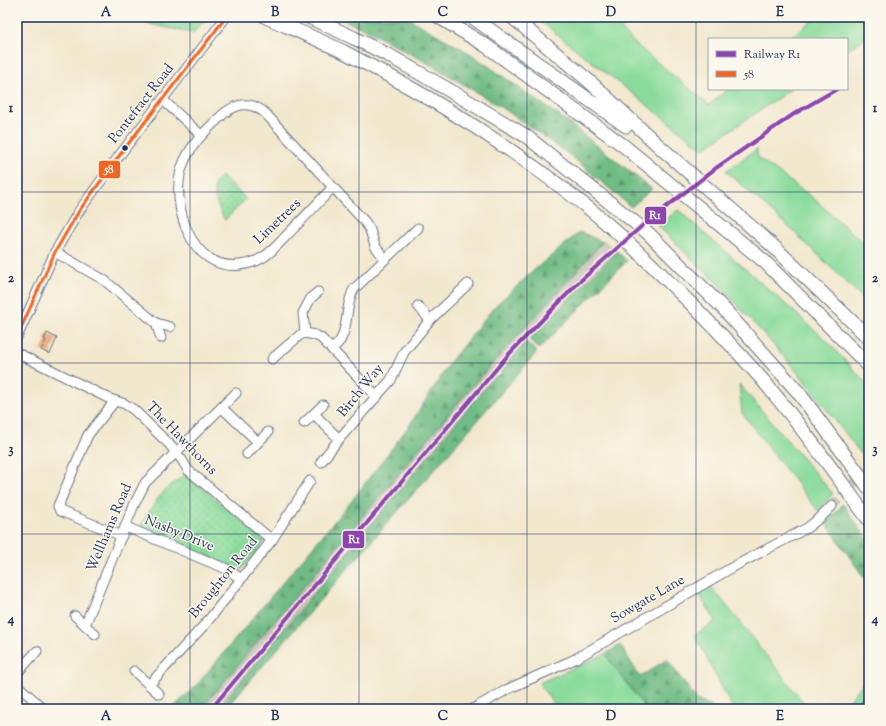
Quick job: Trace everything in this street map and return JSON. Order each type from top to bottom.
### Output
[{"type":"highway","points":[[266,17],[344,52],[389,75],[443,106],[487,134],[543,173],[592,211],[636,250],[717,330],[761,378],[808,436],[869,520]]},
{"type":"highway","points":[[309,17],[390,56],[462,97],[519,132],[648,233],[723,308],[799,393],[869,488]]},
{"type":"highway","points":[[439,17],[485,45],[647,164],[764,262],[869,366]]},
{"type":"highway","points":[[472,17],[628,127],[660,147]]},
{"type":"highway","points":[[512,17],[589,81],[660,147],[773,246],[869,338]]},
{"type":"street","name":"Pontefract Road","points":[[17,337],[55,252],[79,211],[122,152],[226,17]]},
{"type":"street","points":[[163,100],[202,135]]},
{"type":"street","name":"Limetrees","points":[[333,187],[265,256],[248,264],[232,266],[219,263],[203,254],[183,222],[178,199],[178,185],[182,167],[189,152],[202,135],[223,114],[231,108],[239,105],[248,105],[258,108],[265,113],[360,216],[370,230],[375,246],[385,260]]},
{"type":"street","points":[[332,349],[340,340],[345,329],[349,297],[354,289],[418,228]]},
{"type":"street","points":[[55,252],[104,280],[156,324],[170,327]]},
{"type":"street","name":"Birch Way","points":[[321,462],[339,439],[391,380],[404,352],[430,320],[468,284]]},
{"type":"street","points":[[304,333],[302,313],[311,298],[318,292]]},
{"type":"street","points":[[418,306],[430,320]]},
{"type":"street","points":[[156,324],[161,338]]},
{"type":"street","points":[[272,359],[300,335],[304,333],[315,335],[321,338],[332,349],[377,397]]},
{"type":"street","name":"The Hawthorns","points":[[17,354],[115,401],[125,404],[134,410],[169,444],[188,470],[272,540]]},
{"type":"street","name":"Wellhams Road","points":[[85,625],[134,505],[145,483],[236,393]]},
{"type":"street","name":"Nasby Drive","points":[[115,401],[88,435],[58,506],[60,511],[217,565],[227,569],[241,579]]},
{"type":"street","name":"Birch Way","points":[[304,423],[323,406]]},
{"type":"street","points":[[222,408],[258,442]]},
{"type":"street","name":"Birch Way","points":[[314,414],[339,439]]},
{"type":"street","points":[[247,454],[268,432]]},
{"type":"street","name":"Broughton Road","points":[[149,685],[207,622],[272,540],[310,481]]},
{"type":"street","name":"Sowgate Lane","points":[[473,709],[508,689],[575,658],[733,566],[807,528],[832,506]]},
{"type":"street","points":[[75,616],[95,634]]},
{"type":"street","points":[[17,673],[37,652]]},
{"type":"street","points":[[134,671],[159,694]]},
{"type":"street","points":[[17,685],[44,709]]},
{"type":"shaded area","points":[[604,240],[617,251],[503,365],[218,709],[201,709],[473,385]]},
{"type":"green space","points":[[115,17],[208,17],[193,33]]},
{"type":"green space","points":[[337,17],[406,17],[471,54],[561,117],[652,189],[631,207],[571,156],[507,111],[445,73],[377,35]]},
{"type":"green space","points":[[535,17],[611,17],[634,43],[709,105],[727,90],[790,90],[703,149]]},
{"type":"green space","points":[[817,17],[869,17],[869,34],[848,50],[848,38],[789,38]]},
{"type":"green space","points":[[757,149],[758,158],[813,198],[869,248],[869,304],[792,230],[726,171]]},
{"type":"green space","points":[[222,176],[246,199],[225,220],[214,192],[215,183]]},
{"type":"green space","points":[[678,210],[824,338],[869,386],[869,458],[866,460],[800,375],[762,332],[717,283],[658,226]]},
{"type":"green space","points":[[580,232],[603,242],[473,385],[201,709],[171,709],[196,686],[353,499],[409,426],[453,358],[495,306],[540,265]]},
{"type":"green space","points":[[617,251],[627,261],[539,349],[529,339]]},
{"type":"green space","points":[[526,342],[537,352],[225,709],[218,709],[504,365]]},
{"type":"green space","points":[[739,384],[833,494],[818,511],[742,413]]},
{"type":"green space","points":[[186,474],[265,541],[242,569],[239,570],[141,525],[156,501],[167,488]]},
{"type":"green space","points":[[843,504],[869,541],[869,585],[826,523]]},
{"type":"green space","points":[[710,585],[809,709],[733,709],[695,635],[716,621],[698,593]]},
{"type":"green space","points":[[620,645],[640,677],[667,659],[697,700],[718,709],[646,709],[605,654]]},
{"type":"green space","points":[[605,654],[646,709],[557,709],[539,683]]},
{"type":"green space","points":[[869,675],[869,709],[843,709]]},
{"type":"building","points":[[47,333],[57,338],[50,354],[41,350],[46,340],[44,339]]},
{"type":"waterway","points":[[853,709],[869,688]]},
{"type":"tunnel","points":[[832,506],[869,468]]},
{"type":"rail line","name":"R1","points":[[211,709],[508,355],[578,283],[643,225],[716,168],[794,114],[835,90]]},
{"type":"transit line","name":"58","points":[[17,337],[55,252],[79,211],[122,152],[226,17]]}]
